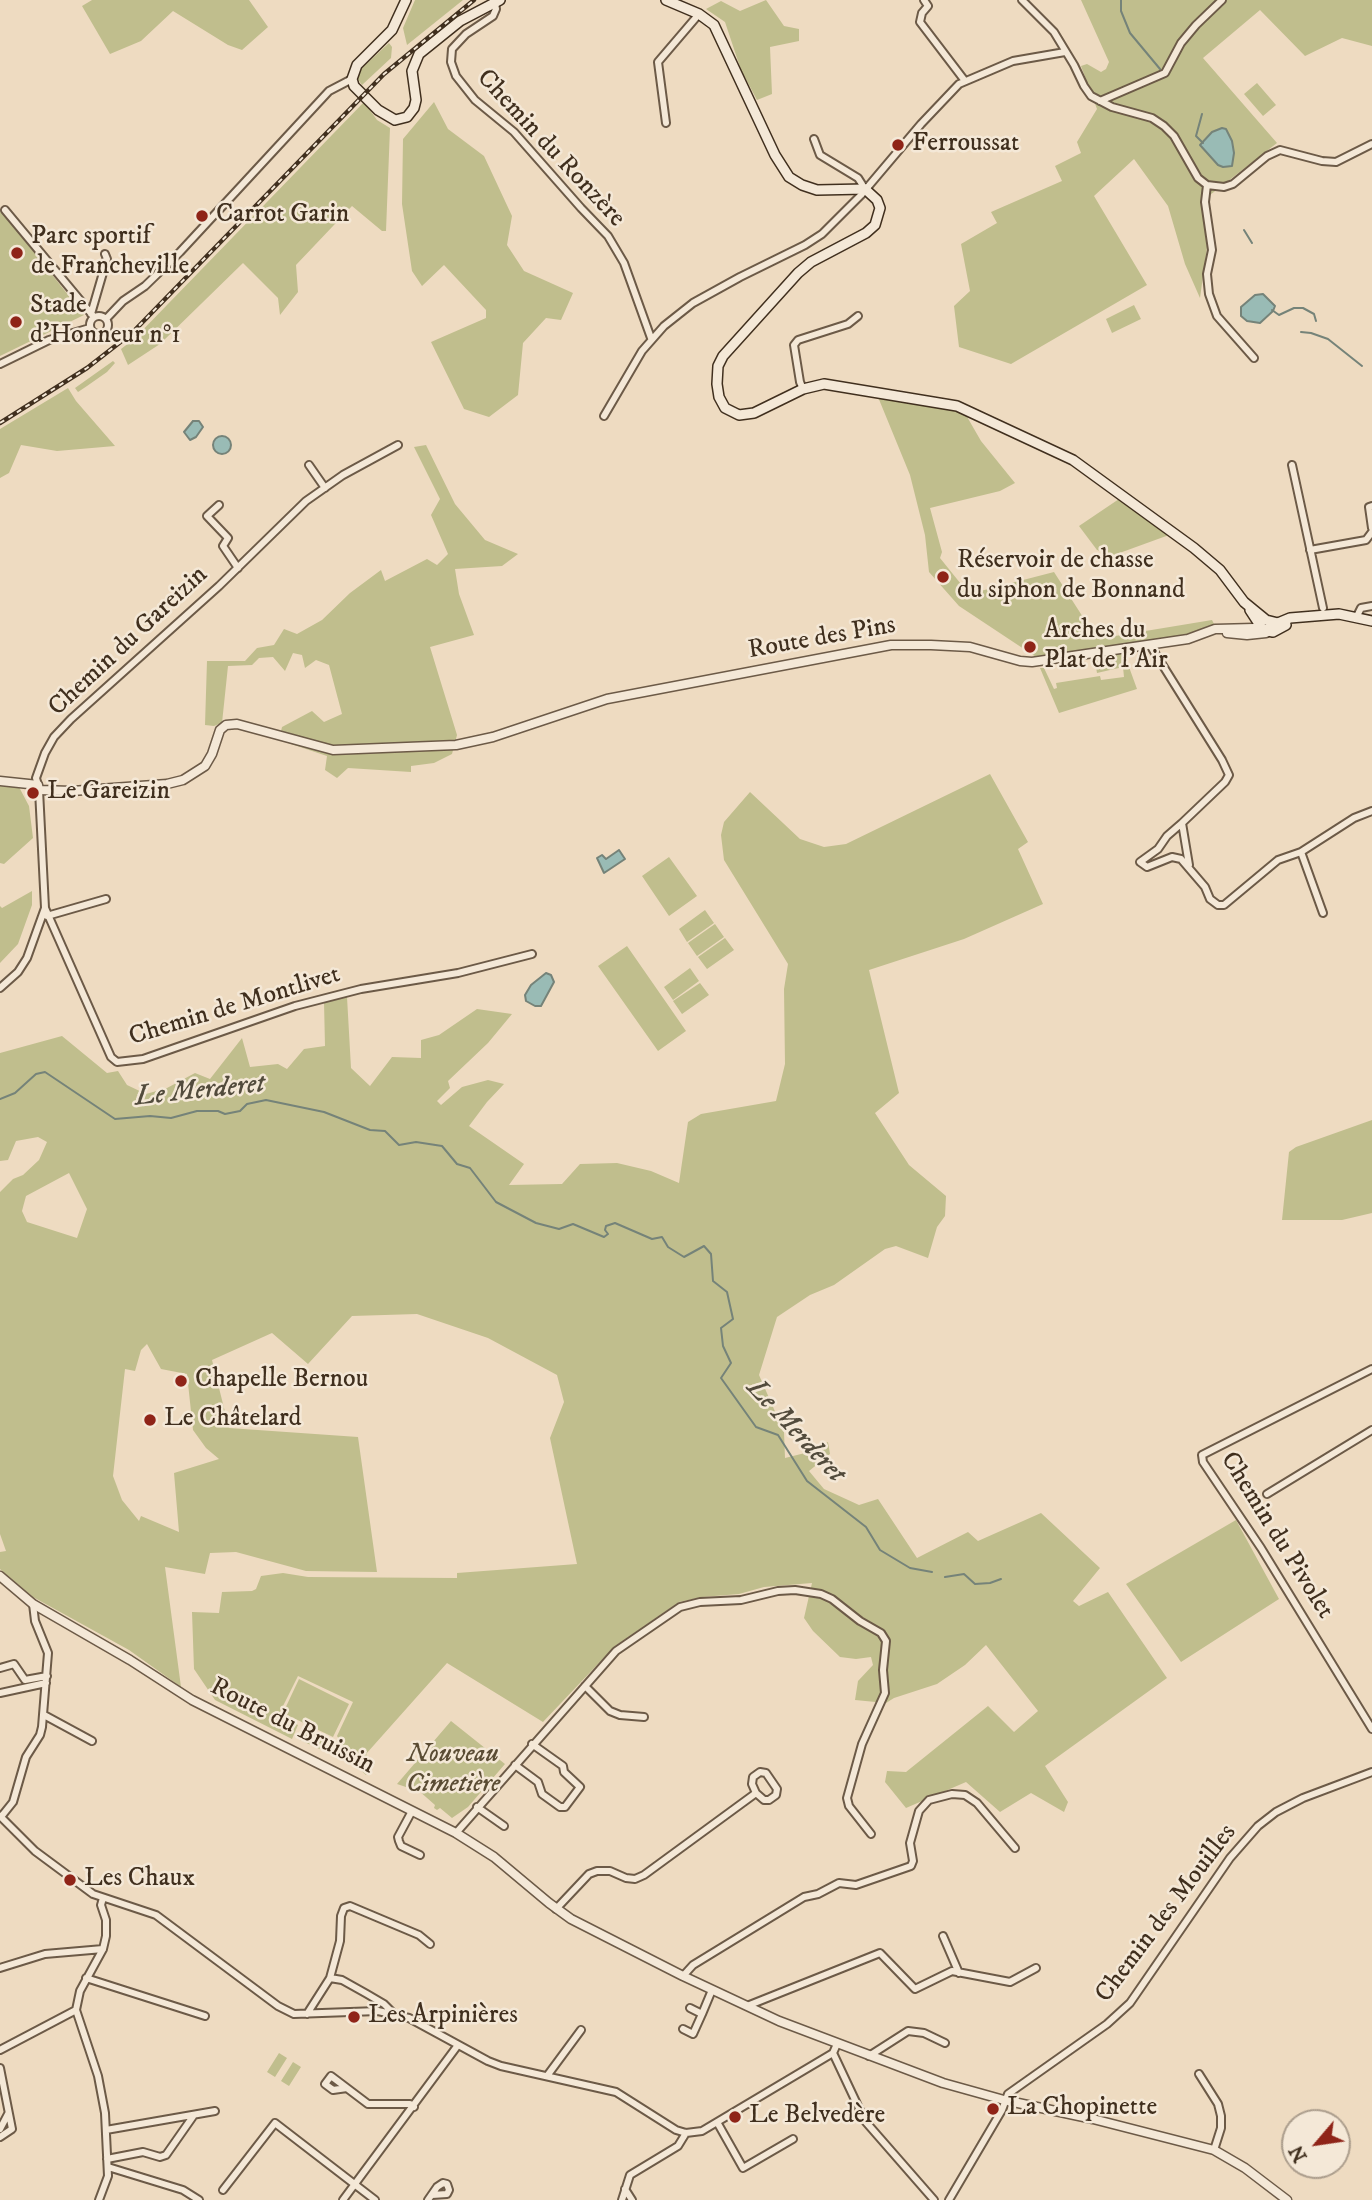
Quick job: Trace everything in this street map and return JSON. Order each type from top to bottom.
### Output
[{"type":"main road","points":[[406,0],[394,26],[357,65],[352,79],[354,86],[384,115],[395,120],[404,119],[411,114],[415,106],[412,71],[419,54],[460,21],[498,1]]},
{"type":"main road","points":[[666,0],[699,14],[714,25],[775,155],[789,177],[802,186],[817,190],[865,189],[877,200],[880,208],[875,225],[866,233],[811,262],[798,273],[723,356],[718,366],[717,384],[719,397],[725,408],[739,415],[754,413],[803,388],[824,384],[957,406],[1073,460],[1194,548],[1220,570],[1244,602],[1255,626]]},
{"type":"main road","points":[[1255,626],[1271,628],[1290,618],[1301,618],[1323,611],[1372,621]]},
{"type":"main road","points":[[1255,626],[1271,628]]},
{"type":"street","points":[[924,0],[928,6],[922,13],[920,22],[965,81]]},
{"type":"street","points":[[1023,0],[1054,32],[1084,86],[1100,102],[1152,118],[1164,126],[1174,136],[1198,178],[1206,186],[1224,187],[1233,184],[1267,156],[1280,150],[1329,162],[1342,161],[1372,144]]},
{"type":"street","points":[[1100,102],[1165,73],[1181,43],[1222,0]]},
{"type":"street","name":"Chemin du Ronzère","points":[[498,1],[493,16],[466,34],[452,49],[450,57],[454,71],[471,96],[514,132],[608,236],[624,263],[651,338]]},
{"type":"street","points":[[666,123],[658,62],[699,14]]},
{"type":"street","points":[[604,416],[651,338],[693,303],[740,276],[805,246],[822,234],[850,207],[921,124],[965,81],[1013,61],[1065,52]]},
{"type":"street","points":[[105,254],[107,259],[90,322],[90,328],[96,334],[102,334],[107,328],[106,319],[180,252],[329,91],[352,79]]},
{"type":"street","points":[[814,139],[820,155],[858,178],[865,189]]},
{"type":"street","points":[[1206,186],[1205,202],[1212,250],[1207,274],[1209,295],[1217,316],[1254,358]]},
{"type":"street","points":[[5,210],[75,297],[92,315],[106,319]]},
{"type":"street","points":[[803,388],[793,345],[798,340],[848,324],[858,316]]},
{"type":"street","points":[[0,364],[49,340],[90,328]]},
{"type":"street","name":"Chemin du Gareizin","points":[[45,908],[36,778],[54,737],[238,568],[306,501],[343,475],[398,445]]},
{"type":"street","points":[[309,465],[325,488]]},
{"type":"street","points":[[1292,465],[1323,611]]},
{"type":"street","name":"Chemin du Gareizin","points":[[219,505],[208,516],[228,538],[223,545],[238,568]]},
{"type":"street","points":[[1310,550],[1366,540],[1372,530],[1369,507],[1372,506]]},
{"type":"street","points":[[1356,618],[1361,608],[1372,606]]},
{"type":"street","name":"Route des Pins","points":[[0,781],[72,791],[167,784],[183,780],[205,766],[220,730],[226,725],[237,723],[333,750],[456,745],[504,734],[607,699],[891,645],[971,648],[1032,662],[1188,639],[1215,629],[1255,626],[1271,628]]},
{"type":"street","points":[[1150,645],[1226,765],[1229,775],[1225,782],[1167,836],[1158,849],[1140,862],[1147,867],[1172,857],[1181,859],[1205,887],[1210,899],[1218,905],[1224,905],[1278,860],[1301,852],[1354,818],[1372,810]]},
{"type":"street","points":[[1182,823],[1189,867]]},
{"type":"street","points":[[1301,852],[1323,913]]},
{"type":"street","points":[[47,916],[106,899]]},
{"type":"street","points":[[0,988],[18,972],[27,958],[45,908]]},
{"type":"street","name":"Chemin de Montlivet","points":[[45,908],[111,1057],[117,1062],[143,1059],[295,1006],[361,989],[458,973],[532,954]]},
{"type":"street","name":"Chemin du Pivolet","points":[[1372,1369],[1202,1455],[1203,1462],[1261,1548],[1372,1728]]},
{"type":"street","points":[[1267,1494],[1372,1430]]},
{"type":"street","name":"Route du Bruissin","points":[[0,1576],[33,1604],[130,1660],[192,1700],[456,1833],[494,1857],[556,1909],[583,1926],[683,1976],[779,2021],[943,2083],[1214,2150],[1245,2168],[1287,2200]]},
{"type":"street","points":[[456,1833],[616,1651],[680,1607],[700,1602],[741,1600],[778,1591],[809,1591],[832,1599],[876,1630],[886,1641],[883,1671],[885,1693],[862,1744],[847,1798],[849,1806],[871,1834]]},
{"type":"street","points":[[33,1604],[35,1621],[48,1653],[44,1715],[40,1735],[26,1757],[13,1802],[1,1817],[36,1852],[90,1892],[156,1915],[278,2006],[294,2014],[358,2011],[393,2013],[422,2023],[458,2045],[501,2066],[616,2092],[676,2130],[686,2133],[702,2131],[833,2053],[837,2043]]},
{"type":"street","points":[[0,1668],[14,1664],[26,1680],[47,1679]]},
{"type":"street","points":[[0,1693],[47,1679]]},
{"type":"street","points":[[585,1686],[610,1711],[620,1715],[644,1717]]},
{"type":"street","points":[[44,1715],[92,1741]]},
{"type":"street","points":[[515,1765],[538,1782],[542,1794],[560,1807],[565,1807],[580,1787],[564,1772],[563,1766],[532,1744]]},
{"type":"street","points":[[760,1772],[766,1773],[777,1789],[776,1795],[764,1800],[756,1793],[752,1784],[753,1777],[760,1772]]},
{"type":"street","name":"Chemin des Mouilles","points":[[1004,2100],[1008,2094],[1107,2024],[1130,2003],[1223,1868],[1258,1826],[1276,1812],[1303,1798],[1372,1772]]},
{"type":"street","points":[[556,1909],[589,1874],[610,1871],[635,1879],[644,1875],[756,1793]]},
{"type":"street","points":[[683,1976],[693,1965],[804,1897],[818,1894],[839,1883],[856,1885],[911,1866],[913,1861],[910,1843],[919,1811],[929,1800],[952,1794],[965,1795],[977,1803],[1015,1849]]},
{"type":"street","points":[[477,1807],[504,1826]]},
{"type":"street","points":[[412,1811],[398,1841],[401,1846],[420,1855]]},
{"type":"street","points":[[99,2200],[108,2176],[106,2130],[97,2076],[76,2010],[80,1991],[103,1949],[106,1928],[103,1898]]},
{"type":"street","points":[[307,2014],[330,1978],[340,1941],[344,1908],[350,1906],[408,1930],[430,1944]]},
{"type":"street","points":[[943,1936],[959,1973]]},
{"type":"street","points":[[0,1968],[45,1954],[103,1949]]},
{"type":"street","points":[[747,2006],[880,1953],[915,1989],[952,1971],[1010,1982],[1036,1968]]},
{"type":"street","points":[[86,1978],[205,2016]]},
{"type":"street","points":[[330,1978],[341,1980],[367,1994],[393,2013]]},
{"type":"street","points":[[682,2029],[692,2034],[712,1990]]},
{"type":"street","points":[[690,2008],[702,2014]]},
{"type":"street","points":[[0,2050],[76,2010]]},
{"type":"street","points":[[547,2076],[581,2030]]},
{"type":"street","points":[[869,2056],[908,2031],[924,2033],[945,2043]]},
{"type":"street","points":[[343,2200],[458,2045]]},
{"type":"street","points":[[833,2053],[865,2120],[932,2197],[922,2200]]},
{"type":"street","points":[[0,2067],[12,2129],[0,2137]]},
{"type":"street","points":[[1199,2074],[1218,2104],[1221,2116],[1221,2128],[1214,2150]]},
{"type":"street","points":[[347,2088],[368,2104],[410,2104],[414,2107]]},
{"type":"street","points":[[948,2200],[1002,2110],[1004,2100]]},
{"type":"street","points":[[106,2130],[215,2111]]},
{"type":"street","points":[[0,2129],[8,2114]]},
{"type":"street","points":[[107,2158],[143,2152],[160,2157],[166,2155],[194,2115]]},
{"type":"street","points":[[717,2122],[743,2168],[793,2139]]},
{"type":"street","points":[[223,2190],[275,2123],[375,2200]]},
{"type":"street","points":[[622,2200],[630,2175],[678,2146],[686,2133]]},
{"type":"street","points":[[108,2167],[183,2190],[199,2200]]},
{"type":"street","points":[[625,2189],[632,2200]]},
{"type":"green space","points":[[92,0],[249,0],[268,27],[242,50],[228,45],[173,11],[141,41],[110,54],[82,6]]},
{"type":"green space","points":[[415,0],[463,0],[407,45],[403,28]]},
{"type":"green space","points":[[766,0],[784,26],[799,29],[799,41],[770,47],[772,94],[757,100],[741,70],[725,22],[706,9],[721,1],[740,11]]},
{"type":"green space","points":[[1081,0],[1372,0],[1372,46],[1342,38],[1305,56],[1260,10],[1203,58],[1277,143],[1201,202],[1207,247],[1200,298],[1185,264],[1168,206],[1134,159],[1094,196],[1147,285],[1011,364],[959,347],[954,306],[970,291],[961,244],[997,223],[991,212],[1062,181],[1055,166],[1081,153],[1077,142],[1097,109],[1081,66],[1087,64],[1101,72],[1109,62]]},
{"type":"green space","points":[[389,43],[392,47],[391,58],[362,85],[357,78],[362,68]]},
{"type":"green space","points":[[1257,83],[1276,105],[1263,116],[1244,94]]},
{"type":"green space","points":[[364,102],[377,120],[390,128],[386,231],[382,231],[352,206],[296,265],[298,292],[280,315],[278,298],[243,263],[160,344],[128,365],[121,349],[134,339]]},
{"type":"green space","points":[[434,102],[448,129],[484,156],[512,216],[507,245],[524,271],[573,293],[561,320],[546,318],[523,343],[518,395],[489,417],[464,409],[431,342],[486,318],[486,310],[444,265],[422,286],[412,271],[402,204],[403,139]]},
{"type":"green space","name":"Stade d'Honneur n°1","points":[[0,209],[84,315],[0,356]]},
{"type":"green space","points":[[1134,305],[1141,319],[1112,333],[1106,319]]},
{"type":"green space","points":[[113,361],[115,363],[107,372],[78,392],[75,388]]},
{"type":"green space","points":[[68,388],[115,446],[57,451],[21,445],[9,473],[0,478],[0,429]]},
{"type":"green space","points":[[878,397],[955,410],[966,415],[981,441],[1015,483],[1000,491],[930,508],[942,552],[940,558],[969,594],[1054,572],[1097,639],[1212,620],[1216,628],[1039,659],[959,606],[929,572],[925,535],[910,475]]},
{"type":"green space","points":[[426,445],[455,504],[485,540],[518,554],[502,566],[455,569],[459,594],[474,635],[430,647],[457,735],[452,754],[434,763],[411,766],[411,772],[348,768],[337,778],[325,770],[327,756],[279,740],[282,727],[312,711],[324,722],[342,714],[329,665],[316,660],[305,668],[302,655],[293,653],[285,671],[273,657],[259,658],[252,665],[228,666],[222,723],[205,725],[207,661],[245,661],[257,648],[274,645],[284,629],[297,634],[322,620],[350,593],[381,570],[385,581],[427,559],[437,565],[448,554],[431,515],[440,499],[414,447]]},
{"type":"green space","points":[[1119,499],[1169,535],[1114,555],[1097,550],[1079,526]]},
{"type":"green space","points":[[1119,653],[1125,656],[1137,689],[1059,713],[1040,668],[1044,668],[1054,689],[1057,688],[1056,683],[1100,676],[1101,680],[1124,677],[1123,667],[1097,673],[1094,656]]},
{"type":"green space","points":[[990,774],[1028,842],[1018,849],[1043,904],[964,939],[869,970],[899,1093],[875,1113],[909,1165],[946,1196],[945,1216],[937,1227],[928,1258],[896,1246],[885,1249],[834,1285],[810,1295],[777,1317],[759,1375],[784,1432],[785,1458],[809,1452],[828,1442],[830,1454],[809,1471],[824,1489],[859,1505],[878,1499],[917,1558],[968,1532],[978,1541],[1041,1513],[1100,1568],[1073,1601],[1079,1606],[1108,1592],[1167,1678],[1045,1766],[1068,1802],[1064,1812],[1031,1793],[1000,1812],[966,1782],[906,1808],[885,1782],[887,1771],[906,1772],[988,1706],[1014,1732],[1038,1711],[986,1645],[965,1665],[937,1684],[886,1703],[855,1700],[858,1681],[873,1665],[871,1657],[840,1657],[813,1631],[804,1618],[812,1583],[764,1587],[739,1594],[679,1602],[615,1646],[543,1722],[447,1663],[366,1754],[375,1764],[366,1775],[356,1766],[337,1736],[353,1702],[298,1676],[279,1714],[298,1725],[292,1739],[215,1700],[194,1669],[192,1612],[219,1613],[222,1592],[252,1591],[256,1589],[261,1576],[283,1573],[308,1577],[457,1578],[457,1573],[577,1564],[550,1438],[564,1402],[557,1375],[488,1338],[417,1314],[352,1316],[308,1364],[272,1333],[212,1360],[229,1428],[358,1437],[377,1572],[306,1571],[236,1552],[210,1553],[205,1574],[165,1567],[181,1687],[129,1650],[33,1597],[0,1569],[0,1552],[6,1551],[0,1534],[0,1192],[39,1160],[47,1142],[38,1137],[16,1141],[8,1160],[0,1161],[0,1053],[62,1036],[107,1073],[118,1071],[127,1085],[146,1094],[167,1088],[195,1073],[210,1079],[242,1038],[250,1067],[278,1064],[287,1069],[304,1049],[325,1046],[324,1002],[347,997],[351,1068],[370,1086],[392,1057],[421,1058],[421,1040],[439,1035],[477,1009],[512,1014],[488,1043],[448,1081],[450,1088],[437,1101],[441,1105],[462,1087],[488,1080],[504,1084],[469,1126],[524,1164],[509,1185],[562,1184],[580,1164],[617,1163],[651,1171],[679,1183],[688,1122],[701,1114],[776,1101],[785,1064],[784,989],[788,964],[724,860],[721,835],[724,822],[750,792],[800,839],[824,847],[846,844]],"holes":[[[69,1173],[87,1209],[77,1238],[27,1222],[22,1211],[26,1196]],[[147,1344],[161,1369],[187,1374],[193,1430],[206,1448],[219,1459],[174,1473],[179,1532],[141,1516],[139,1521],[122,1500],[113,1476],[125,1369],[135,1371],[141,1350]]]},
{"type":"green space","points":[[0,785],[19,787],[29,806],[33,838],[4,864],[0,863]]},
{"type":"green space","points":[[669,857],[697,896],[669,916],[642,876]]},
{"type":"green space","points":[[32,891],[32,905],[18,944],[0,963],[0,906],[2,908]]},
{"type":"green space","points":[[705,910],[714,923],[687,942],[679,929]]},
{"type":"green space","points":[[715,924],[724,937],[697,956],[688,943]]},
{"type":"green space","points":[[725,938],[734,950],[707,969],[698,957]]},
{"type":"green space","points":[[627,946],[686,1031],[658,1051],[598,966]]},
{"type":"green space","points":[[690,968],[699,981],[673,1000],[664,987]]},
{"type":"green space","points":[[700,983],[709,995],[682,1014],[673,1001]]},
{"type":"green space","points":[[1372,1120],[1372,1213],[1342,1220],[1282,1220],[1289,1152],[1296,1147]]},
{"type":"green space","points":[[1236,1520],[1279,1599],[1181,1662],[1126,1584]]},
{"type":"green space","points":[[299,1679],[349,1704],[333,1737],[283,1713]]},
{"type":"green space","name":"Nouveau Cimetière","points":[[451,1721],[505,1764],[468,1807],[452,1818],[440,1808],[434,1808],[435,1805],[410,1783],[406,1787],[397,1784]]},
{"type":"green space","points":[[305,1729],[329,1741],[324,1751],[300,1740]]},
{"type":"green space","points":[[279,2053],[287,2058],[275,2077],[267,2072]]},
{"type":"green space","points":[[293,2062],[301,2067],[289,2086],[281,2081]]},
{"type":"water","points":[[1226,129],[1232,141],[1232,166],[1218,165],[1200,145],[1212,132]]},
{"type":"water","points":[[1263,294],[1275,306],[1273,311],[1260,323],[1247,321],[1241,316],[1241,307],[1255,295]]},
{"type":"water","points":[[193,421],[199,421],[203,427],[196,437],[190,440],[184,432]]},
{"type":"water","points":[[218,436],[226,436],[231,445],[229,452],[218,454],[213,449],[213,441]]},
{"type":"water","points":[[619,850],[625,859],[604,873],[597,858],[602,855],[606,859]]},
{"type":"water","points":[[546,973],[551,975],[554,982],[541,1006],[535,1006],[526,1001],[525,995],[531,985]]},
{"type":"waterway","points":[[1121,0],[1121,11],[1130,33],[1160,69]]},
{"type":"waterway","points":[[1202,114],[1196,136],[1203,143]]},
{"type":"waterway","points":[[1244,230],[1252,243]]},
{"type":"waterway","points":[[1272,310],[1279,315],[1294,308],[1303,308],[1314,314],[1316,321]]},
{"type":"waterway","points":[[1301,332],[1328,339],[1362,366]]},
{"type":"waterway","name":"Le Merderet","points":[[0,1099],[15,1093],[36,1074],[45,1072],[115,1119],[150,1116],[171,1118],[197,1111],[218,1111],[225,1114],[240,1111],[247,1104],[266,1100],[324,1112],[370,1130],[385,1131],[399,1145],[416,1142],[442,1146],[457,1164],[470,1168],[496,1202],[536,1223],[559,1229],[573,1224],[604,1237],[608,1234],[606,1226],[615,1223],[652,1239],[662,1237],[668,1247],[684,1257],[704,1246],[711,1254],[713,1281],[727,1292],[733,1319],[721,1328],[723,1346],[731,1363],[721,1378],[756,1427],[778,1435],[807,1481],[866,1527],[880,1550],[910,1568],[932,1572]]},
{"type":"waterway","name":"Le Merderet","points":[[945,1577],[964,1574],[975,1584],[1001,1579]]},
{"type":"railway","points":[[0,423],[87,368],[132,333],[384,74],[474,0]]},
{"type":"place","name":"Ferroussat","points":[[898,145]]},
{"type":"place","name":"Carrot Garin","points":[[202,216]]},
{"type":"place","name":"Parc sportif de Francheville","points":[[17,253]]},
{"type":"place","name":"Stade d'Honneur n°1","points":[[16,322]]},
{"type":"place","name":"Réservoir de chasse du siphon de Bonnand","points":[[943,577]]},
{"type":"place","name":"Arches du Plat de l'Air","points":[[1030,647]]},
{"type":"place","name":"Le Gareizin","points":[[33,793]]},
{"type":"place","name":"Chapelle Bernou","points":[[181,1381]]},
{"type":"place","name":"Le Châtelard","points":[[150,1420]]},
{"type":"place","name":"Les Chaux","points":[[70,1880]]},
{"type":"place","name":"Les Arpinières","points":[[354,2017]]},
{"type":"place","name":"La Chopinette","points":[[993,2109]]},
{"type":"place","name":"Le Belvedère","points":[[735,2117]]}]
